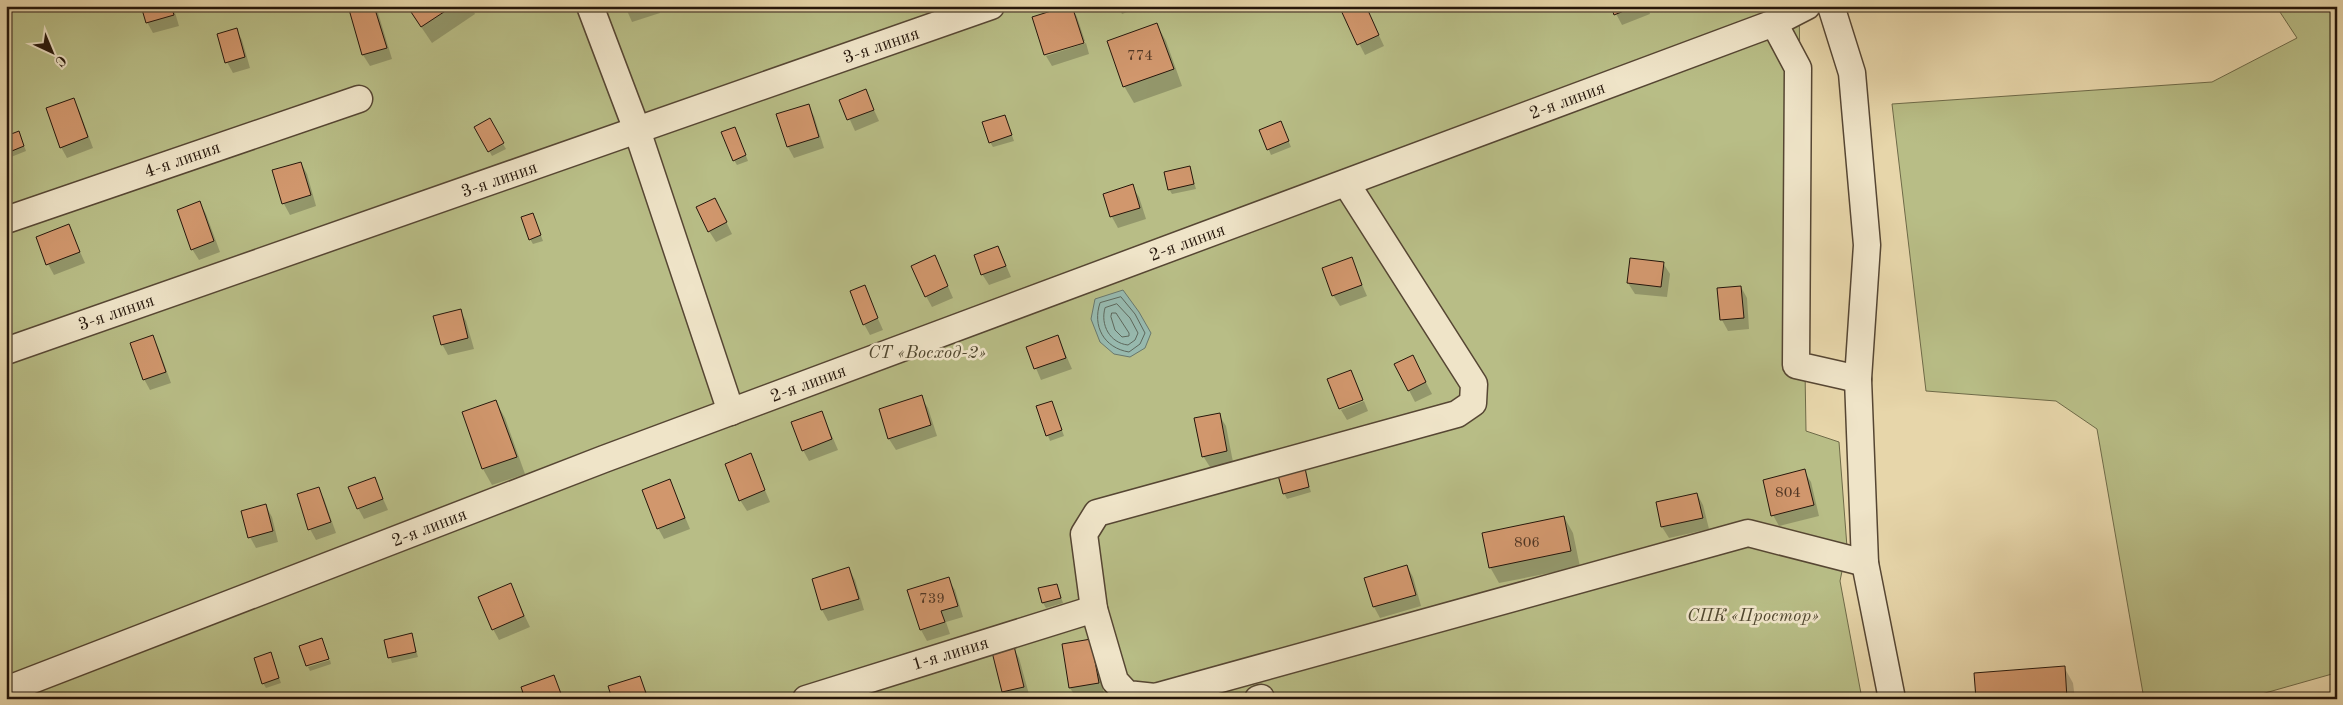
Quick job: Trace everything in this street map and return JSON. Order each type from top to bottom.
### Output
[{"type":"street","points":[[590,6],[636,130],[731,412]]},
{"type":"street","name":"3-я линия","points":[[6,351],[991,6]]},
{"type":"street","name":"2-я линия","points":[[6,690],[731,412],[1774,23],[1807,6]]},
{"type":"street","points":[[1831,6],[1852,74],[1867,245],[1858,379],[1865,563],[1892,699]]},
{"type":"street","points":[[1774,23],[1798,68],[1796,366],[1858,379]]},
{"type":"street","name":"4-я линия","points":[[6,220],[359,99]]},
{"type":"street","points":[[1346,183],[1474,384],[1473,403],[1457,414],[1097,513],[1084,534],[1094,609],[1115,681],[1127,694],[1155,698],[1748,533],[1865,563]]},
{"type":"street","name":"1-я линия","points":[[806,699],[1094,609]]},
{"type":"green space","name":"СТ «Восход-2»","points":[[6,6],[1799,6],[1806,431],[1839,442],[1847,547],[1840,581],[1862,699],[6,699]]},
{"type":"green space","points":[[2276,6],[2337,6],[2337,656],[2332,674],[2244,699],[2144,699],[2097,429],[2056,401],[1926,391],[1892,104],[2212,82],[2297,38]]},
{"type":"water","points":[[1123,290],[1151,333],[1145,348],[1130,357],[1114,354],[1100,342],[1091,319],[1095,299]]},
{"type":"building","points":[[141,6],[171,6],[174,15],[146,23]]},
{"type":"building","points":[[348,6],[374,6],[387,48],[362,55]]},
{"type":"building","points":[[407,6],[453,6],[421,27]]},
{"type":"building","points":[[623,6],[642,6],[625,11]]},
{"type":"building","points":[[1072,6],[1084,43],[1044,55],[1032,17]]},
{"type":"building","points":[[1339,6],[1366,6],[1379,35],[1357,45]]},
{"type":"building","points":[[1611,6],[1636,6],[1614,15]]},
{"type":"building","points":[[1157,23],[1174,69],[1123,87],[1107,41]]},
{"type":"building","points":[[237,28],[245,57],[225,63],[217,34]]},
{"type":"building","points":[[866,89],[874,110],[847,120],[839,100]]},
{"type":"building","points":[[74,98],[88,137],[60,148],[46,108]]},
{"type":"building","points":[[809,104],[819,137],[787,147],[776,114]]},
{"type":"building","points":[[1005,115],[1012,135],[989,143],[982,122]]},
{"type":"building","points":[[490,118],[504,143],[488,152],[474,127]]},
{"type":"building","points":[[1281,121],[1289,141],[1267,150],[1259,130]]},
{"type":"building","points":[[735,127],[746,155],[733,161],[721,132]]},
{"type":"building","points":[[19,131],[24,146],[7,153],[6,136]]},
{"type":"building","points":[[301,162],[311,195],[282,204],[272,170]]},
{"type":"building","points":[[1190,166],[1194,184],[1168,190],[1164,172]]},
{"type":"building","points":[[1133,184],[1140,208],[1110,217],[1103,194]]},
{"type":"building","points":[[715,198],[727,222],[708,232],[696,207]]},
{"type":"building","points":[[200,201],[214,241],[191,250],[177,210]]},
{"type":"building","points":[[533,213],[541,235],[529,240],[521,217]]},
{"type":"building","points":[[69,224],[80,252],[46,265],[36,237]]},
{"type":"building","points":[[998,246],[1006,266],[981,275],[974,255]]},
{"type":"building","points":[[935,255],[948,286],[925,297],[911,266]]},
{"type":"building","points":[[1352,257],[1362,285],[1332,296],[1322,268]]},
{"type":"building","points":[[1630,258],[1664,262],[1661,287],[1627,283]]},
{"type":"building","points":[[865,285],[878,318],[863,325],[850,291]]},
{"type":"building","points":[[1741,286],[1744,318],[1720,320],[1717,288]]},
{"type":"building","points":[[461,309],[468,338],[441,345],[433,316]]},
{"type":"building","points":[[153,335],[166,372],[143,380],[130,343]]},
{"type":"building","points":[[1058,335],[1066,358],[1034,369],[1026,347]]},
{"type":"building","points":[[1413,355],[1426,382],[1408,391],[1394,364]]},
{"type":"building","points":[[1351,370],[1363,400],[1339,409],[1327,379]]},
{"type":"building","points":[[922,395],[931,425],[888,439],[879,409]]},
{"type":"building","points":[[496,400],[517,457],[482,469],[462,412]]},
{"type":"building","points":[[1052,401],[1062,430],[1046,436],[1036,406]]},
{"type":"building","points":[[822,411],[832,439],[802,451],[791,422]]},
{"type":"building","points":[[1220,413],[1227,451],[1202,457],[1194,418]]},
{"type":"building","points":[[751,453],[765,490],[739,501],[725,464]]},
{"type":"building","points":[[1305,468],[1309,487],[1283,494],[1278,475]]},
{"type":"building","points":[[1805,469],[1814,505],[1771,516],[1763,480]]},
{"type":"building","points":[[375,477],[383,499],[357,509],[348,487]]},
{"type":"building","points":[[670,479],[685,518],[657,529],[642,490]]},
{"type":"building","points":[[319,487],[331,522],[308,530],[297,494]]},
{"type":"building","points":[[1697,493],[1703,518],[1661,527],[1656,502]]},
{"type":"building","points":[[266,504],[273,531],[248,538],[241,511]]},
{"type":"building","points":[[1564,516],[1571,551],[1489,568],[1482,533]]},
{"type":"building","points":[[1407,565],[1416,595],[1373,607],[1364,578]]},
{"type":"building","points":[[849,567],[859,599],[821,610],[812,579]]},
{"type":"building","points":[[949,577],[958,606],[941,611],[945,622],[920,630],[907,590]]},
{"type":"building","points":[[511,583],[524,616],[492,630],[478,597]]},
{"type":"building","points":[[1057,584],[1061,598],[1042,603],[1038,588]]},
{"type":"building","points":[[412,633],[416,652],[388,658],[384,640]]},
{"type":"building","points":[[322,638],[329,659],[306,666],[299,646]]},
{"type":"building","points":[[1091,639],[1099,683],[1069,688],[1062,644]]},
{"type":"building","points":[[1014,646],[1024,687],[1002,692],[992,652]]},
{"type":"building","points":[[271,652],[279,678],[262,684],[254,658]]},
{"type":"building","points":[[2065,666],[2067,699],[1976,699],[1974,673]]},
{"type":"building","points":[[554,675],[563,699],[525,699],[521,687]]},
{"type":"building","points":[[640,676],[648,699],[612,699],[608,686]]},
{"type":"park label","name":"СПК «Простор»","points":[[1753,615]]}]
